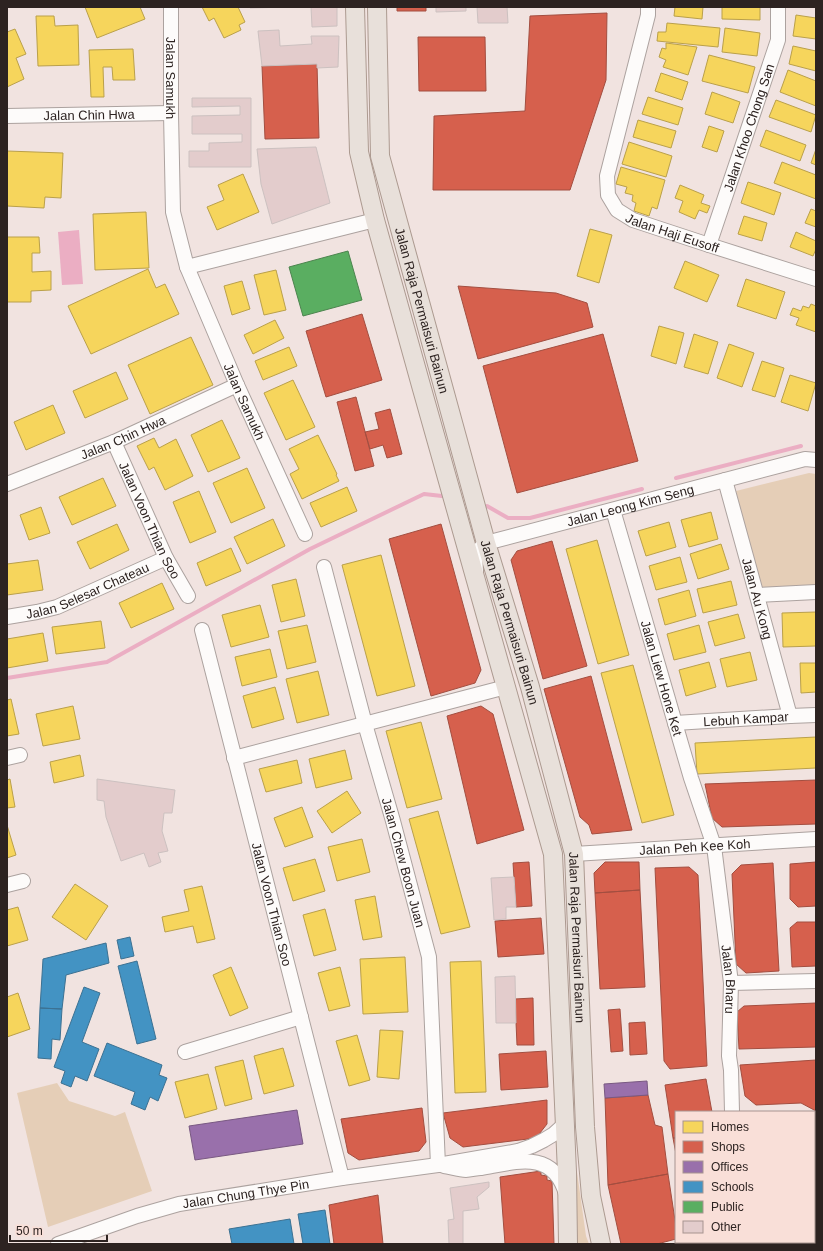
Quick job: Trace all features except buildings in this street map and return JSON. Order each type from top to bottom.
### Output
[{"type":"main road","name":"Jalan Raja Permaisuri Bainun","points":[[355,7],[359,152],[375,220],[553,854],[565,1124],[568,1244]]},
{"type":"main road","name":"Jalan Raja Permaisuri Bainun","points":[[377,7],[380,156],[486,542],[530,687],[574,854],[586,1127],[591,1196],[600,1244]]},
{"type":"street","name":"Jalan Samukh","points":[[171,7],[173,212],[187,267],[237,385],[305,534]]},
{"type":"street","name":"Jalan Haji Eusoff","points":[[648,7],[648,15],[607,176],[608,195],[617,210],[633,220],[816,279]]},
{"type":"street","name":"Jalan Khoo Chong San","points":[[709,245],[778,40],[778,7]]},
{"type":"street","name":"Jalan Chin Hwa","points":[[7,116],[171,113]]},
{"type":"street","points":[[187,267],[375,220]]},
{"type":"street","name":"Jalan Chin Hwa","points":[[7,484],[114,442],[237,385]]},
{"type":"street","name":"Jalan Voon Thian Soo","points":[[114,442],[166,558],[188,596]]},
{"type":"street","name":"Jalan Leong Kim Seng","points":[[486,542],[805,459],[816,460]]},
{"type":"street","name":"Jalan Au Kong","points":[[726,480],[790,716]]},
{"type":"street","name":"Jalan Liew Hone Ket","points":[[613,510],[691,778],[714,846]]},
{"type":"street","points":[[476,581],[475,557],[478,550],[486,542]]},
{"type":"street","name":"Jalan Selesar Chateau","points":[[7,617],[57,607],[166,558]]},
{"type":"street","name":"Jalan Chew Boon Juan","points":[[324,567],[365,724],[393,821],[429,957],[438,1165]]},
{"type":"street","points":[[757,595],[816,592]]},
{"type":"street","name":"Jalan Voon Thian Soo","points":[[202,630],[342,1178]]},
{"type":"street","points":[[234,758],[506,687]]},
{"type":"street","name":"Lebuh Kampar","points":[[675,724],[790,716],[816,716]]},
{"type":"street","name":"Jalan Peh Kee Koh","points":[[574,854],[816,839]]},
{"type":"street","name":"Jalan Bharu","points":[[714,846],[731,983],[729,1056],[731,1070],[732,1111]]},
{"type":"street","points":[[7,885],[23,881]]},
{"type":"street","points":[[731,983],[816,982]]},
{"type":"street","points":[[185,1052],[301,1017]]},
{"type":"street","name":"Jalan Chung Thye Pin","points":[[58,1244],[137,1216],[179,1204],[342,1178],[438,1165],[518,1151],[544,1140],[554,1134],[565,1124]]},
{"type":"street","name":"Jalan Chung Thye Pin","points":[[438,1165],[466,1170],[520,1161],[537,1162],[550,1168],[556,1173],[563,1185],[567,1200]]},
{"type":"shaded area","points":[[79,230],[83,284],[62,285],[58,232]]},
{"type":"shaded area","points":[[809,473],[816,474],[816,587],[762,590],[736,491]]},
{"type":"shaded area","points":[[57,1083],[69,1101],[115,1116],[125,1112],[152,1191],[48,1227],[17,1093]]},
{"type":"shaded area","points":[[574,1172],[577,1172],[586,1236],[589,1244],[576,1244]]},
{"type":"waterway","points":[[676,478],[801,446]]},
{"type":"waterway","points":[[487,506],[508,518],[530,518],[642,489]]},
{"type":"waterway","points":[[7,678],[107,662],[310,549],[424,494],[442,496]]}]
